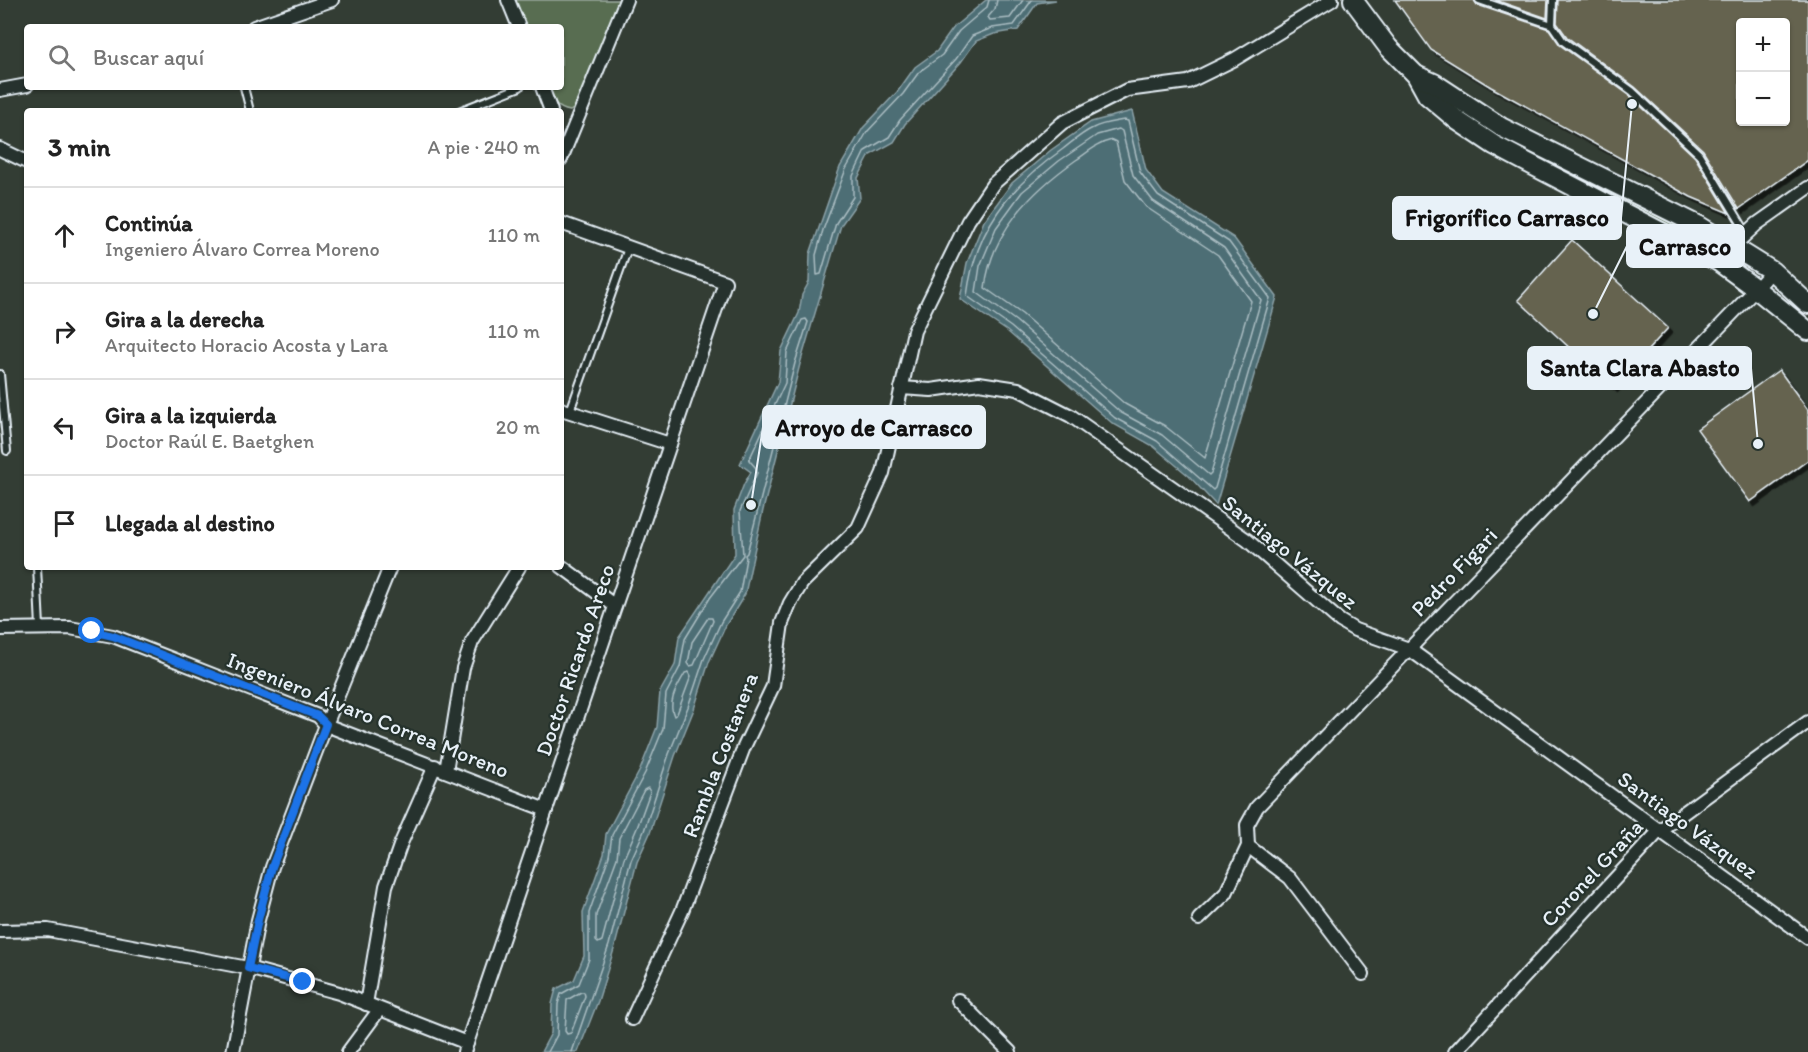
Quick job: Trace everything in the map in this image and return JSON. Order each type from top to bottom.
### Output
[{"type":"main road","points":[[1353,0],[1388,47],[1416,75],[1427,95],[1458,121],[1494,145],[1719,262],[1808,332]]},
{"type":"main road","points":[[1416,75],[1434,83],[1502,127],[1698,225],[1772,271],[1808,304]]},
{"type":"street","points":[[263,24],[332,0]]},
{"type":"street","points":[[508,0],[518,24]]},
{"type":"street","points":[[564,144],[626,0]]},
{"type":"street","name":"Rambla Costanera","points":[[632,1019],[682,911],[744,747],[773,686],[782,623],[790,603],[802,583],[858,528],[883,473],[914,331],[968,221],[993,184],[1062,123],[1127,90],[1188,82],[1235,59],[1332,0]]},
{"type":"street","points":[[0,90],[24,86]]},
{"type":"street","points":[[543,90],[550,108]]},
{"type":"street","points":[[0,149],[24,161]]},
{"type":"street","points":[[1719,262],[1756,224],[1808,188]]},
{"type":"street","points":[[564,224],[628,248]]},
{"type":"street","name":"Doctor Ricardo Areco","points":[[466,1048],[724,282],[628,248]]},
{"type":"street","name":"Pedro Figari","points":[[1198,919],[1226,893],[1248,846],[1247,825],[1257,807],[1772,271]]},
{"type":"street","name":"Santiago Vázquez","points":[[901,388],[931,390],[979,383],[1018,389],[1071,416],[1247,540],[1340,621],[1355,630],[1409,649],[1808,938]]},
{"type":"street","points":[[565,410],[670,444]]},
{"type":"street","points":[[564,568],[615,606]]},
{"type":"street","points":[[233,1052],[258,920],[272,867],[326,724],[389,570]]},
{"type":"street","points":[[366,1004],[386,886],[401,843],[440,768],[463,668],[472,642],[517,570]]},
{"type":"street","name":"Ingeniero Álvaro Correa Moreno","points":[[0,629],[70,628],[113,636],[318,716],[326,724],[546,810]]},
{"type":"street","name":"Coronel Graña","points":[[1455,1052],[1660,830],[1808,722]]},
{"type":"street","points":[[1248,846],[1290,878],[1363,974]]},
{"type":"street","points":[[0,931],[48,930],[248,968],[303,982],[366,1004],[466,1048]]},
{"type":"street","points":[[958,1000],[1010,1052]]},
{"type":"street","points":[[348,1052],[379,1010]]},
{"type":"lane","points":[[1479,0],[1552,25]]},
{"type":"lane","points":[[1552,0],[1552,25],[1563,41],[1632,92],[1699,154],[1747,233]]},
{"type":"lane","points":[[245,90],[249,108]]},
{"type":"lane","points":[[467,108],[512,90]]},
{"type":"lane","points":[[565,410],[628,248]]},
{"type":"lane","points":[[0,374],[8,451]]},
{"type":"lane","points":[[37,570],[40,627]]},
{"type":"green space","points":[[515,0],[620,0],[576,107],[570,111],[558,106],[549,90],[564,90],[564,24],[524,24]]},
{"type":"green space","points":[[1553,164],[1628,200],[1695,236],[1552,167]]},
{"type":"water","points":[[986,0],[1056,0],[1037,3],[1018,30],[994,34],[976,41],[961,62],[905,124],[894,142],[870,155],[858,178],[860,198],[841,225],[800,364],[763,510],[745,594],[726,625],[709,662],[694,709],[675,756],[650,833],[637,862],[598,1001],[578,1052],[541,1052],[551,1033],[552,1004],[556,989],[574,980],[584,956],[583,912],[604,854],[606,834],[640,770],[657,727],[660,692],[675,665],[679,637],[735,554],[734,510],[751,472],[740,464],[778,382],[781,351],[799,313],[802,295],[809,282],[810,254],[840,167],[863,128],[898,91],[915,67],[937,51],[954,27]]},
{"type":"water","points":[[1132,111],[1146,170],[1163,193],[1234,238],[1277,297],[1216,505],[1189,476],[1153,446],[1112,423],[1007,331],[960,299],[967,263],[984,221],[1012,183],[1051,150],[1091,122]]},
{"type":"building","points":[[1395,0],[1474,0],[1477,5],[1549,29],[1560,45],[1629,95],[1695,157],[1729,213],[1691,197],[1491,87],[1431,50]]},
{"type":"building","points":[[1495,0],[1548,0],[1547,18]]},
{"type":"building","points":[[1558,0],[1808,0],[1808,160],[1739,209],[1703,150],[1635,87],[1567,37],[1557,23]]},
{"type":"building","points":[[1572,240],[1668,328],[1613,388],[1518,300]]},
{"type":"building","points":[[1779,370],[1808,410],[1808,460],[1750,502],[1697,429]]},
{"type":"place","name":"Frigorífico Carrasco","points":[[1632,104]]},
{"type":"place","name":"Carrasco","points":[[1593,314]]},
{"type":"place","name":"Santa Clara Abasto","points":[[1758,444]]},
{"type":"place","name":"Arroyo de Carrasco","points":[[751,505]]},
{"type":"route","points":[[92,631],[113,636],[318,716],[326,724],[272,867],[248,968],[303,982]]}]
